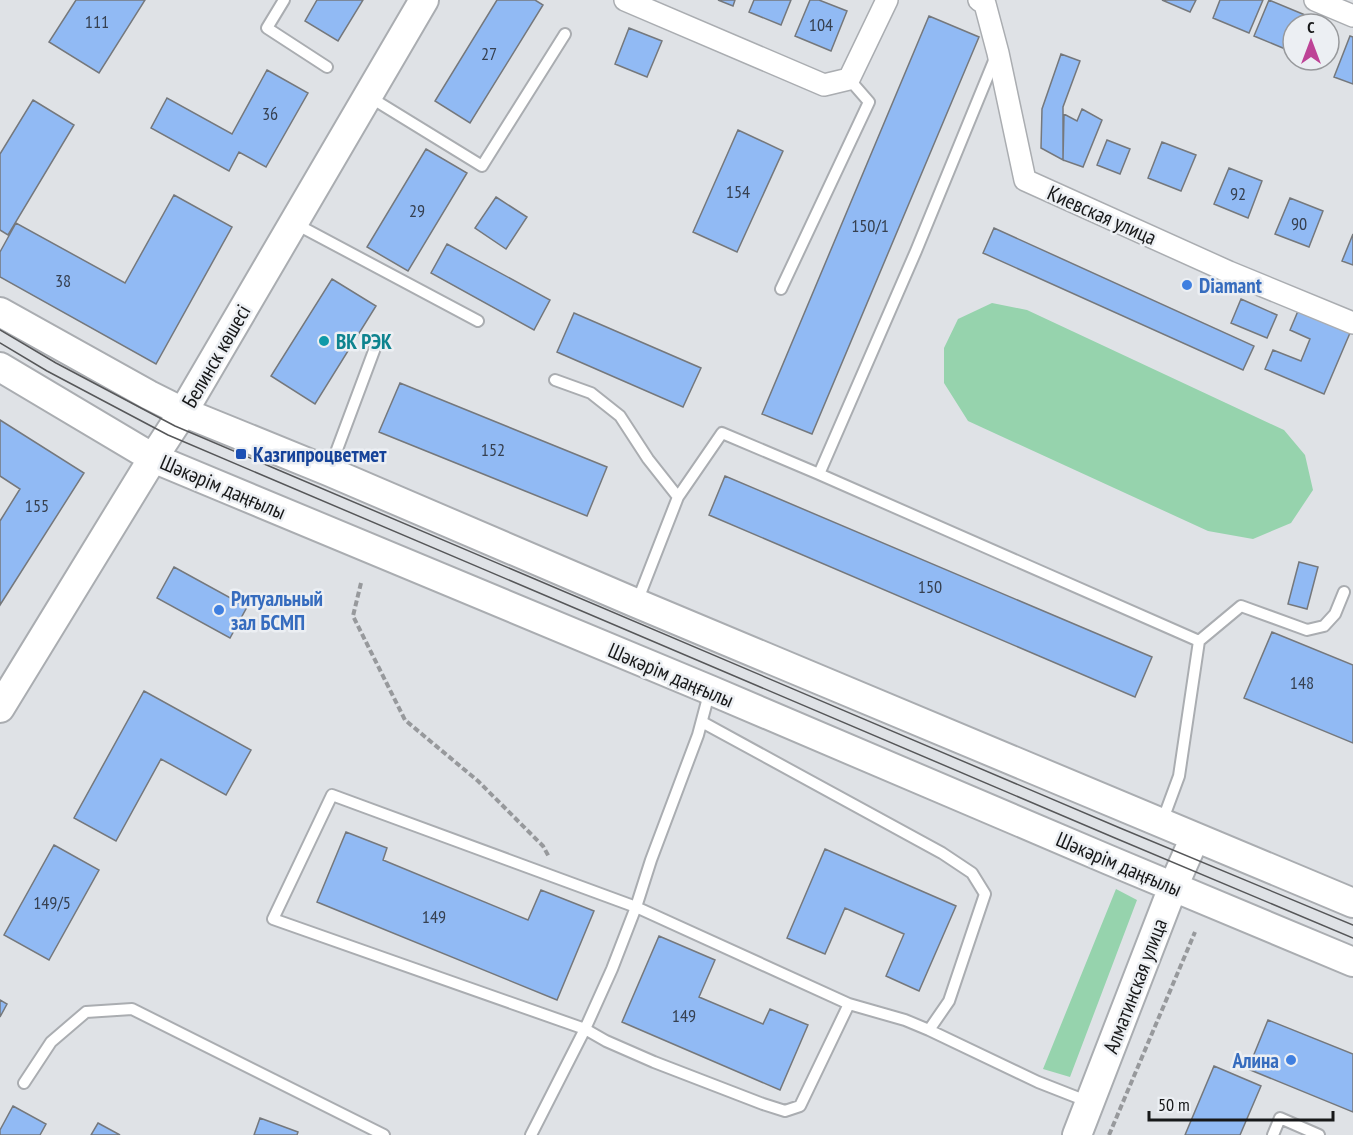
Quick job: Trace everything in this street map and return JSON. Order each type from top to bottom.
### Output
[{"type":"main road","name":"Белинск көшесі","points":[[4,694],[183,412],[424,0]]},
{"type":"main road","points":[[0,312],[183,412],[1353,903]]},
{"type":"main road","name":"Шәкәрім даңғылы","points":[[0,367],[153,458],[1353,962]]},
{"type":"main road","name":"Алматинская улица","points":[[1077,1135],[1173,887],[1195,837]]},
{"type":"street","points":[[625,0],[824,85],[849,79],[887,0]]},
{"type":"street","name":"Киевская улица","points":[[979,0],[985,4],[998,53],[1025,180],[1229,272],[1353,323]]},
{"type":"street","points":[[1315,0],[1353,16]]},
{"type":"lane","points":[[284,0],[267,28],[327,67]]},
{"type":"lane","points":[[368,96],[482,166],[565,34]]},
{"type":"lane","points":[[819,474],[998,53]]},
{"type":"lane","points":[[781,289],[869,102],[849,79]]},
{"type":"lane","points":[[294,223],[478,321]]},
{"type":"lane","points":[[328,471],[375,348]]},
{"type":"lane","points":[[555,380],[591,393],[620,416],[648,459],[678,497]]},
{"type":"lane","points":[[636,603],[678,497],[722,433],[1199,641]]},
{"type":"lane","points":[[1162,822],[1179,776],[1199,641],[1241,606],[1307,630],[1324,626],[1335,614],[1344,592]]},
{"type":"lane","points":[[531,1135],[585,1029],[612,969],[702,722],[710,690]]},
{"type":"lane","points":[[702,722],[942,853],[972,873],[985,894],[949,1001],[929,1030]]},
{"type":"lane","points":[[849,1004],[800,1106],[785,1111],[654,1062],[585,1029],[273,919],[332,795],[636,907],[849,1004],[905,1020],[1038,1082],[1089,1102]]},
{"type":"lane","points":[[24,1083],[51,1042],[86,1012],[132,1009],[384,1135]]},
{"type":"lane","points":[[1273,1135],[1280,1118],[1319,1135]]},
{"type":"path","points":[[361,584],[353,616],[405,720],[478,781],[543,846],[560,879]]},
{"type":"path","points":[[1109,1135],[1196,932]]},
{"type":"green space","points":[[992,303],[1027,310],[1284,430],[1305,455],[1313,490],[1291,523],[1253,539],[1208,531],[968,421],[944,383],[944,348],[958,319]]},
{"type":"green space","points":[[1116,889],[1137,900],[1070,1077],[1043,1069]]},
{"type":"building","points":[[76,0],[145,0],[99,73],[49,42]]},
{"type":"building","points":[[317,0],[363,0],[338,41],[305,21]]},
{"type":"building","points":[[497,0],[535,0],[543,5],[470,123],[435,101]]},
{"type":"building","points":[[718,0],[735,0],[733,6]]},
{"type":"building","points":[[754,0],[791,0],[781,25],[749,12]]},
{"type":"building","points":[[810,0],[819,0],[847,11],[831,51],[795,36]]},
{"type":"building","points":[[1162,0],[1196,0],[1190,12]]},
{"type":"building","points":[[1220,0],[1263,0],[1249,33],[1213,18]]},
{"type":"building","points":[[1269,0],[1298,12],[1281,12],[1281,47],[1254,36]]},
{"type":"building","points":[[929,16],[979,37],[812,434],[762,414]]},
{"type":"building","points":[[629,28],[662,41],[647,77],[615,64]]},
{"type":"building","points":[[1350,36],[1353,37],[1353,84],[1334,77],[1336,72],[1341,72],[1341,59]]},
{"type":"building","points":[[1061,54],[1080,61],[1063,107],[1063,160],[1041,148],[1042,109]]},
{"type":"building","points":[[267,70],[308,93],[266,167],[239,152],[229,171],[151,128],[167,98],[232,134]]},
{"type":"building","points":[[33,100],[74,125],[8,235],[0,230],[0,154]]},
{"type":"building","points":[[1082,109],[1102,120],[1083,167],[1063,160],[1064,114],[1077,121]]},
{"type":"building","points":[[738,130],[783,151],[737,252],[693,232]]},
{"type":"building","points":[[1107,140],[1130,149],[1120,174],[1097,165]]},
{"type":"building","points":[[1162,142],[1196,155],[1181,191],[1148,178]]},
{"type":"building","points":[[426,149],[467,173],[408,271],[367,247]]},
{"type":"building","points":[[1229,168],[1262,181],[1248,218],[1214,204]]},
{"type":"building","points":[[174,195],[232,227],[156,364],[0,277],[0,252],[16,223],[125,283]]},
{"type":"building","points":[[496,197],[527,217],[506,249],[475,228]]},
{"type":"building","points":[[1290,198],[1323,211],[1309,247],[1275,234]]},
{"type":"building","points":[[994,228],[1254,346],[1243,370],[983,253]]},
{"type":"building","points":[[1353,234],[1353,265],[1342,261]]},
{"type":"building","points":[[447,244],[550,300],[534,330],[431,273]]},
{"type":"building","name":"ВК РЭК","points":[[332,279],[376,306],[315,404],[271,376]]},
{"type":"building","points":[[1241,299],[1277,315],[1267,338],[1231,323]]},
{"type":"building","points":[[1298,311],[1350,333],[1324,394],[1265,369],[1273,350],[1301,361],[1310,339],[1290,330]]},
{"type":"building","points":[[574,313],[701,368],[683,407],[557,352]]},
{"type":"building","points":[[400,383],[607,467],[587,516],[379,432]]},
{"type":"building","points":[[0,420],[84,473],[0,605],[0,521],[20,489],[0,476]]},
{"type":"building","points":[[725,476],[1152,657],[1135,697],[709,515]]},
{"type":"building","points":[[1299,562],[1318,567],[1307,609],[1288,604]]},
{"type":"building","points":[[174,567],[247,607],[230,638],[157,598]]},
{"type":"building","points":[[1272,632],[1353,665],[1353,743],[1244,698]]},
{"type":"building","points":[[144,691],[251,750],[226,795],[161,759],[116,841],[74,818]]},
{"type":"building","points":[[346,832],[387,848],[383,860],[528,920],[541,890],[594,911],[557,1000],[317,902]]},
{"type":"building","points":[[54,845],[99,870],[49,960],[4,935]]},
{"type":"building","points":[[825,849],[956,906],[919,991],[886,976],[904,934],[845,908],[825,954],[787,938]]},
{"type":"building","points":[[659,936],[715,960],[699,997],[763,1024],[770,1009],[808,1025],[780,1090],[622,1022]]},
{"type":"building","points":[[0,1000],[7,1004],[0,1017]]},
{"type":"building","points":[[1268,1020],[1353,1054],[1353,1112],[1248,1069]]},
{"type":"building","points":[[1214,1066],[1261,1086],[1240,1135],[1185,1135]]},
{"type":"building","points":[[13,1106],[46,1124],[40,1135],[0,1135],[0,1130]]},
{"type":"building","points":[[260,1118],[298,1132],[297,1135],[254,1135]]},
{"type":"building","points":[[98,1123],[120,1135],[91,1135]]},
{"type":"tram line","points":[[0,330],[56,363],[175,426],[1353,925]]},
{"type":"tram line","points":[[0,343],[47,371],[168,435],[1353,938]]},
{"type":"place","name":"Diamant","points":[[1187,285]]},
{"type":"place","name":"ВК РЭК","points":[[324,341]]},
{"type":"place","name":"Казгипроцветмет","points":[[241,454]]},
{"type":"place","name":"Ритуальный зал БСМП","points":[[219,610]]},
{"type":"place","name":"Алина","points":[[1291,1060]]}]
